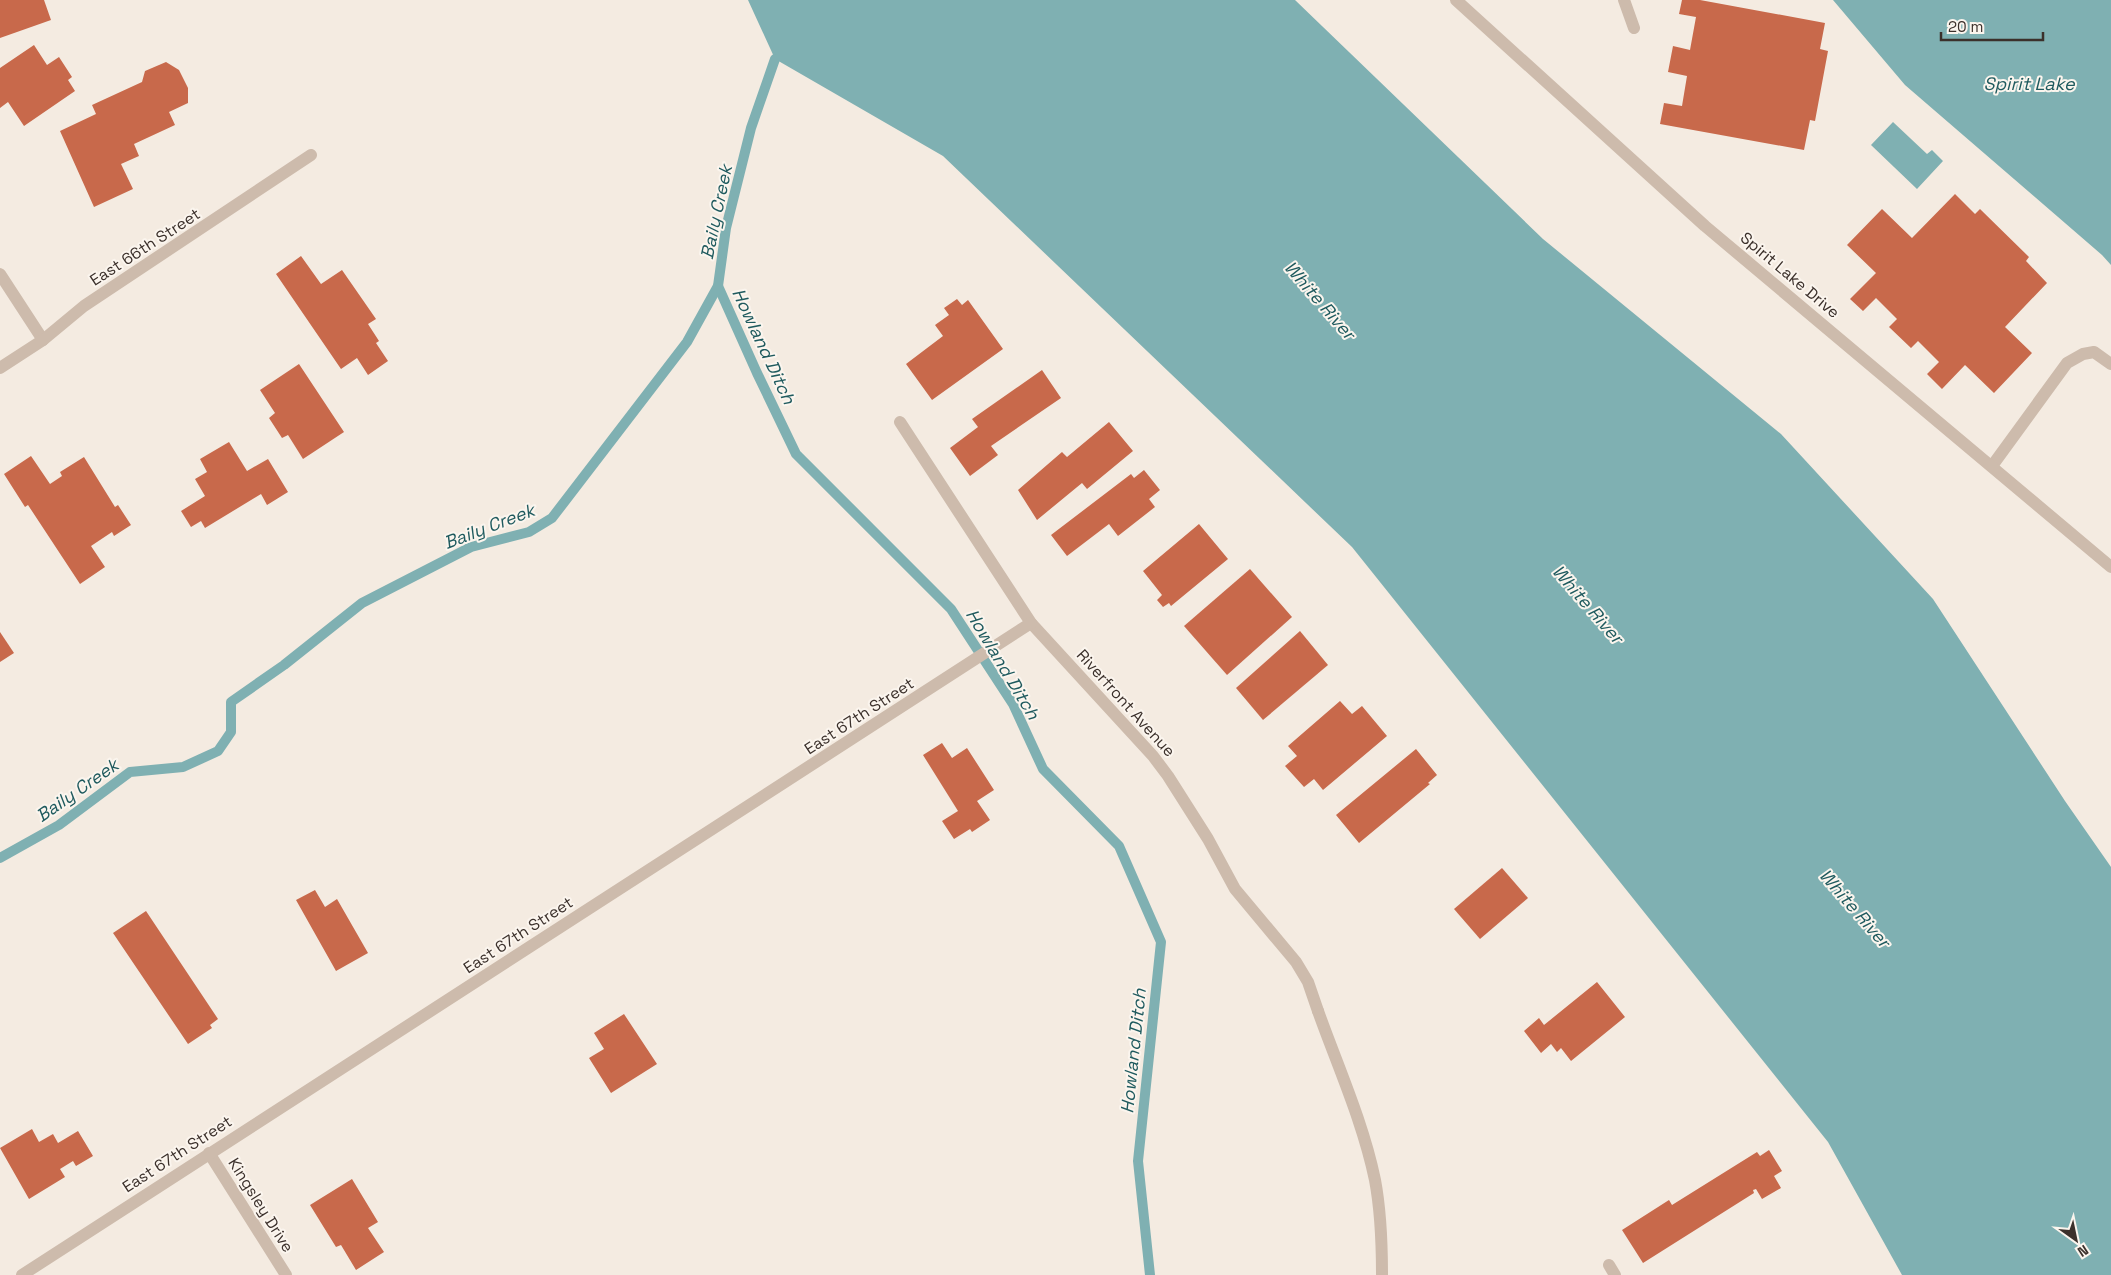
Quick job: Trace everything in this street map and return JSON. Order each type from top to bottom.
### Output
[{"type":"street","name":"Spirit Lake Drive","points":[[1456,0],[1705,226],[2111,567]]},
{"type":"street","points":[[1624,0],[1634,28]]},
{"type":"street","name":"East 66th Street","points":[[0,368],[43,340],[84,306],[311,155]]},
{"type":"street","points":[[0,274],[43,340]]},
{"type":"street","points":[[1992,466],[2067,363],[2083,354],[2094,352],[2111,364]]},
{"type":"street","name":"Riverfront Avenue","points":[[900,422],[1031,623],[1164,771],[1208,839],[1235,889],[1296,962],[1308,982],[1362,1130],[1371,1164],[1380,1219],[1382,1275]]},
{"type":"street","name":"East 67th Street","points":[[22,1275],[1031,623]]},
{"type":"street","name":"Kingsley Drive","points":[[209,1153],[286,1275]]},
{"type":"water","name":"White River","points":[[748,0],[1295,0],[1543,239],[1781,434],[1933,599],[2065,801],[2111,867],[2111,1275],[1902,1275],[1828,1142],[1352,547],[943,156],[775,59]]},
{"type":"water","name":"Spirit Lake","points":[[1833,0],[2111,0],[2111,265],[2102,255],[1905,85]]},
{"type":"water","points":[[1893,122],[1927,154],[1932,150],[1943,161],[1917,189],[1871,145]]},
{"type":"building","points":[[0,0],[44,0],[51,20],[0,38]]},
{"type":"building","points":[[1682,0],[1700,0],[1825,23],[1820,49],[1828,51],[1815,121],[1810,120],[1804,150],[1660,124],[1664,103],[1682,106],[1687,76],[1668,72],[1673,46],[1690,50],[1696,17],[1679,14]]},
{"type":"building","points":[[34,45],[47,65],[59,57],[72,77],[68,80],[75,91],[24,126],[8,102],[0,108],[0,68]]},
{"type":"building","points":[[166,62],[179,70],[188,88],[188,103],[169,112],[175,125],[134,144],[139,156],[121,164],[133,189],[94,207],[60,131],[96,114],[92,105],[142,82],[145,71]]},
{"type":"building","points":[[1955,194],[1975,214],[1980,209],[2029,257],[2026,261],[2047,283],[2005,327],[2032,353],[1994,393],[1965,365],[1942,389],[1927,374],[1939,362],[1918,341],[1911,348],[1889,327],[1897,319],[1876,298],[1863,311],[1850,299],[1876,273],[1847,245],[1882,209],[1912,238]]},
{"type":"building","points":[[301,256],[321,284],[342,270],[376,319],[368,324],[379,341],[376,343],[388,361],[368,375],[357,358],[341,369],[276,274]]},
{"type":"building","points":[[957,299],[962,305],[968,300],[1003,349],[932,400],[906,364],[943,336],[935,325],[949,315],[944,308]]},
{"type":"building","points":[[299,364],[344,432],[303,459],[288,435],[282,438],[269,418],[275,413],[260,390]]},
{"type":"building","points":[[1042,370],[1061,398],[991,446],[998,455],[970,476],[950,448],[978,427],[972,419]]},
{"type":"building","points":[[1109,422],[1133,451],[1087,489],[1082,483],[1037,520],[1018,490],[1062,452],[1067,457]]},
{"type":"building","points":[[229,442],[247,471],[268,459],[288,492],[267,505],[261,494],[205,528],[201,521],[191,527],[181,511],[205,496],[195,479],[207,472],[200,459]]},
{"type":"building","points":[[31,456],[50,484],[62,476],[60,472],[84,457],[115,507],[118,505],[131,525],[114,536],[112,532],[91,546],[105,567],[80,584],[28,505],[25,507],[4,474]]},
{"type":"building","points":[[1144,470],[1160,490],[1149,499],[1155,507],[1118,536],[1109,524],[1067,556],[1051,535],[1131,474],[1134,478]]},
{"type":"building","points":[[1199,524],[1228,559],[1171,606],[1169,603],[1163,607],[1157,600],[1162,595],[1143,571]]},
{"type":"building","points":[[1250,569],[1292,617],[1227,675],[1184,626]]},
{"type":"building","points":[[1300,631],[1328,665],[1263,720],[1236,688]]},
{"type":"building","points":[[0,632],[14,653],[0,662]]},
{"type":"building","points":[[1340,701],[1352,714],[1362,706],[1387,736],[1323,790],[1314,779],[1304,787],[1285,766],[1297,756],[1288,746]]},
{"type":"building","points":[[942,743],[952,758],[967,748],[994,790],[977,801],[990,820],[972,832],[970,829],[954,839],[942,821],[958,811],[923,755]]},
{"type":"building","points":[[1416,749],[1437,775],[1428,783],[1430,784],[1359,843],[1336,815]]},
{"type":"building","points":[[1502,868],[1528,898],[1480,939],[1454,909]]},
{"type":"building","points":[[315,890],[325,907],[337,899],[368,953],[336,971],[296,900]]},
{"type":"building","points":[[146,911],[218,1019],[210,1025],[212,1028],[188,1044],[113,933]]},
{"type":"building","points":[[1597,982],[1625,1017],[1571,1061],[1561,1048],[1557,1052],[1551,1044],[1541,1053],[1524,1031],[1539,1018],[1544,1025]]},
{"type":"building","points":[[624,1014],[657,1064],[611,1093],[589,1058],[604,1049],[594,1033]]},
{"type":"building","points":[[32,1129],[39,1142],[53,1134],[58,1143],[78,1131],[93,1156],[76,1166],[73,1161],[60,1169],[65,1177],[29,1199],[0,1148]]},
{"type":"building","points":[[1769,1150],[1782,1171],[1774,1176],[1781,1188],[1762,1199],[1756,1189],[1753,1190],[1754,1193],[1643,1263],[1622,1230],[1669,1200],[1672,1205],[1757,1152],[1760,1156]]},
{"type":"building","points":[[352,1179],[378,1222],[368,1228],[384,1252],[356,1270],[341,1245],[336,1247],[310,1205]]},
{"type":"waterway","name":"Baily Creek","points":[[0,858],[59,825],[130,772],[183,767],[218,751],[231,732],[231,702],[284,665],[362,603],[471,547],[529,532],[552,518],[687,342],[718,286],[726,228],[751,128],[775,59]]},
{"type":"waterway","name":"Howland Ditch","points":[[718,286],[796,454],[951,609],[1013,704],[1043,769],[1119,846],[1161,942],[1138,1161],[1150,1275]]}]
